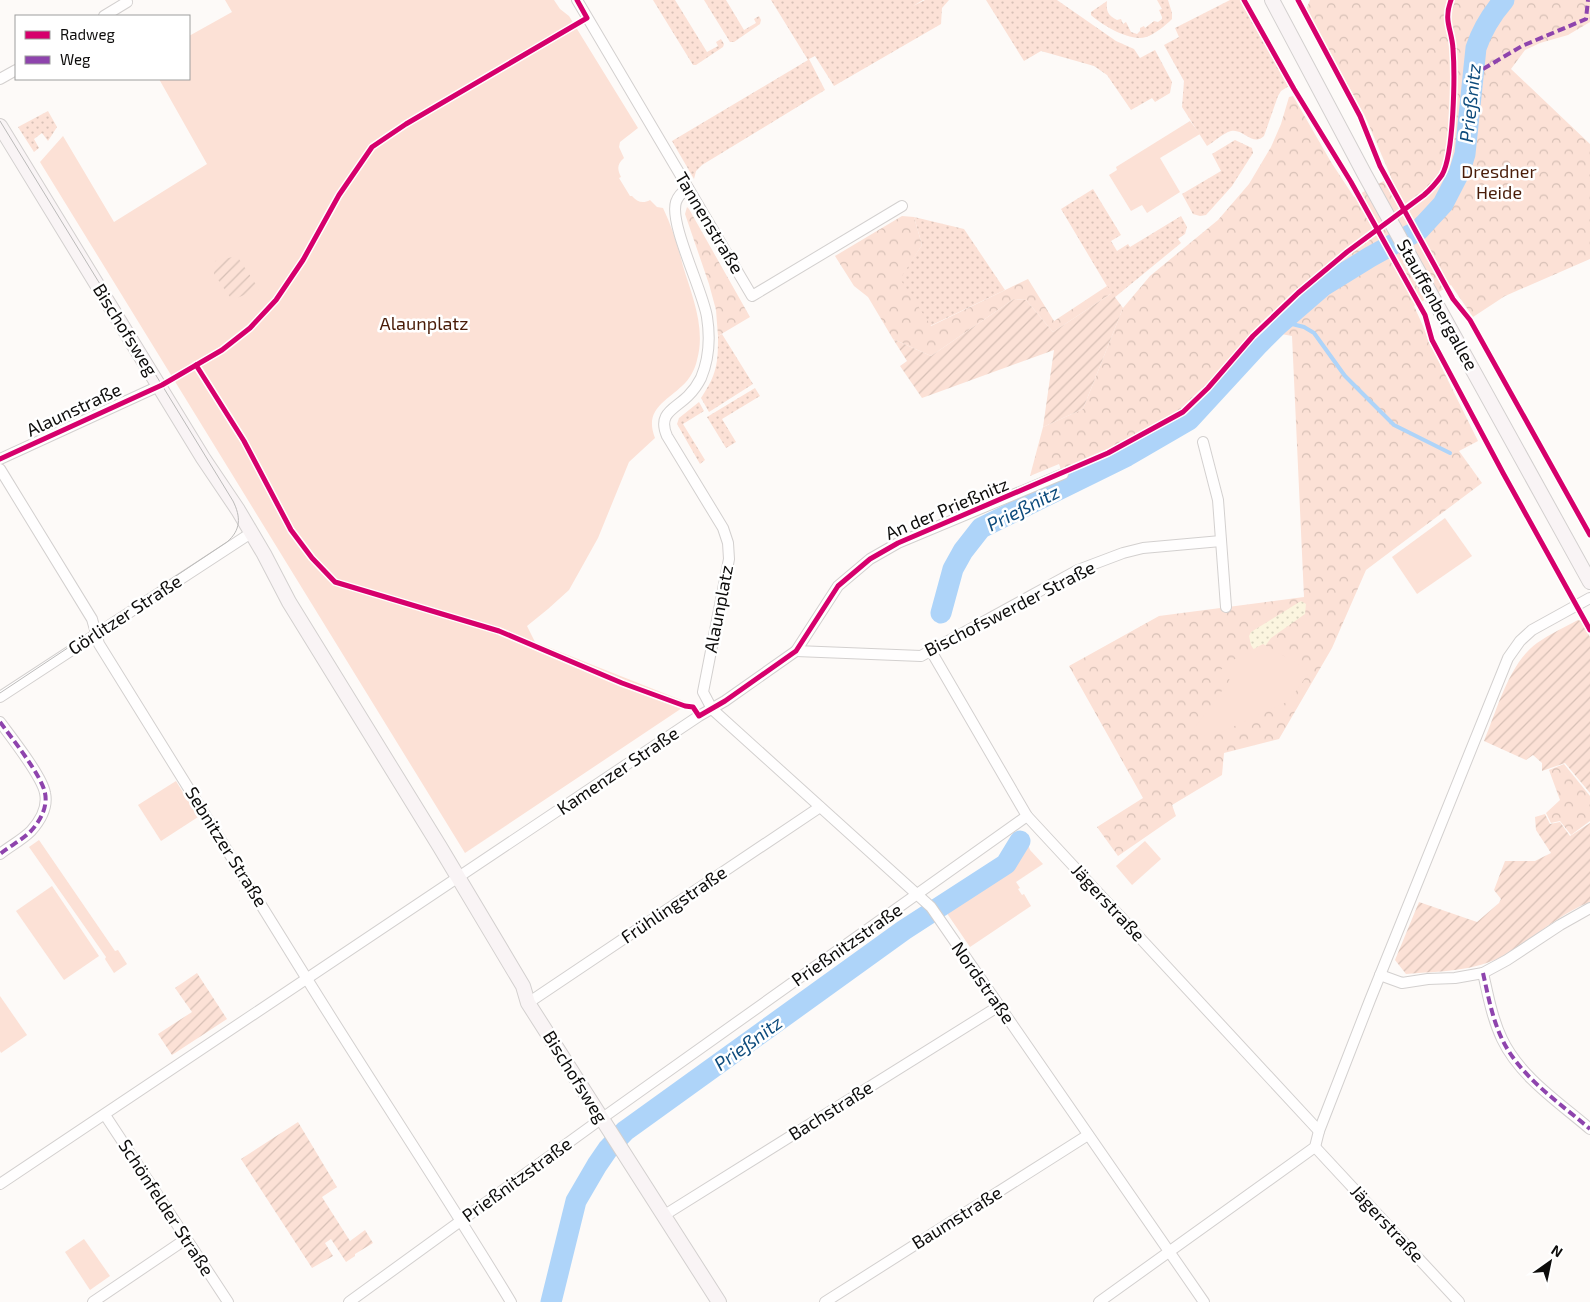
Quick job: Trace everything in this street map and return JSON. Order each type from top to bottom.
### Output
[{"type":"street","name":"Tannenstraße","points":[[576,0],[752,296],[902,206]]},
{"type":"street","name":"Stauffenbergallee","points":[[1272,0],[1365,175],[1590,582]]},
{"type":"street","points":[[106,15],[127,1]]},
{"type":"street","points":[[0,79],[15,71]]},
{"type":"street","name":"Bischofsweg","points":[[0,126],[251,533],[289,602],[440,847],[522,986],[528,1003],[719,1302]]},
{"type":"street","name":"Alaunplatz","points":[[688,188],[682,192],[676,202],[675,211],[707,316],[708,344],[701,378],[688,397],[669,411],[664,423],[667,436],[723,528],[728,543],[729,559],[703,692],[712,709]]},
{"type":"street","name":"Alaunstraße","points":[[0,458],[159,386]]},
{"type":"street","points":[[1203,442],[1218,500],[1226,607]]},
{"type":"street","name":"Sebnitzer Straße","points":[[0,469],[92,619],[99,644],[511,1302]]},
{"type":"street","name":"An der Prießnitz","points":[[796,651],[838,586],[870,559],[898,544],[1062,474]]},
{"type":"street","name":"Görlitzer Straße","points":[[0,697],[251,533]]},
{"type":"street","name":"Bischofswerder Straße","points":[[796,651],[921,656],[1078,570],[1123,553],[1143,548],[1221,541]]},
{"type":"street","points":[[1099,1302],[1315,1147],[1319,1131],[1380,974],[1508,658],[1520,641],[1532,630],[1590,598]]},
{"type":"street","name":"Kamenzer Straße","points":[[0,1184],[308,980],[796,651]]},
{"type":"street","name":"Jägerstraße","points":[[931,651],[1027,816],[1319,1131]]},
{"type":"street","name":"Nordstraße","points":[[712,709],[918,895],[934,912],[1170,1250],[1204,1302]]},
{"type":"street","points":[[0,722],[37,776],[45,792],[44,810],[31,831],[0,854]]},
{"type":"street","name":"Frühlingstraße","points":[[528,1003],[820,807]]},
{"type":"street","name":"Prießnitzstraße","points":[[349,1302],[601,1119],[1027,816]]},
{"type":"street","points":[[1380,974],[1402,983],[1428,979],[1455,978],[1483,973],[1590,908]]},
{"type":"street","points":[[1483,973],[1493,1016],[1502,1040],[1515,1060],[1532,1079],[1590,1129]]},
{"type":"street","name":"Bachstraße","points":[[664,1216],[999,1006]]},
{"type":"street","name":"Schönfelder Straße","points":[[104,1115],[228,1302]]},
{"type":"street","name":"Baumstraße","points":[[825,1302],[1088,1135]]},
{"type":"street","name":"Jägerstraße","points":[[1315,1147],[1459,1302]]},
{"type":"street","points":[[93,1302],[186,1239]]},
{"type":"green space","name":"Alaunplatz","points":[[225,0],[554,0],[560,9],[569,16],[638,128],[620,142],[619,147],[624,158],[620,162],[618,169],[621,177],[619,178],[630,196],[640,202],[650,200],[657,207],[663,208],[694,300],[700,336],[697,360],[692,374],[654,413],[652,428],[655,438],[629,462],[598,538],[569,590],[527,626],[535,642],[686,702],[685,706],[465,853],[40,162],[63,136],[114,222],[207,164],[160,80],[190,80],[190,35],[232,12]]},
{"type":"green space","points":[[653,0],[675,0],[707,52],[718,46],[716,42],[721,39],[724,44],[723,47],[696,65],[693,65]]},
{"type":"green space","points":[[704,0],[726,0],[744,30],[756,23],[754,19],[759,16],[760,24],[734,42],[730,42]]},
{"type":"green space","points":[[771,0],[923,0],[913,6],[925,0],[949,0],[942,8],[941,24],[834,86],[815,56],[809,59],[825,90],[702,165],[696,171],[694,179],[672,141],[808,60]]},
{"type":"green space","points":[[986,0],[1057,0],[1116,41],[1134,49],[1140,58],[1155,50],[1172,82],[1170,93],[1155,102],[1152,98],[1131,110],[1107,75],[1094,66],[1041,51],[1024,61]]},
{"type":"green space","points":[[1157,0],[1168,0],[1172,19],[1153,34],[1146,37],[1139,38],[1124,35],[1109,28],[1091,15],[1091,12],[1107,1],[1107,11],[1110,15],[1117,20],[1121,19],[1123,24],[1126,22],[1131,32],[1137,34],[1140,28],[1144,26],[1145,28],[1154,21],[1158,22],[1162,19],[1159,10],[1162,9]]},
{"type":"green space","points":[[1230,0],[1240,0],[1289,86],[1281,91],[1278,96],[1264,136],[1260,139],[1231,131],[1207,146],[1182,107],[1184,81],[1164,45],[1179,37],[1175,28]]},
{"type":"green space","name":"Dresdner Heide","points":[[1310,0],[1590,0],[1590,22],[1568,35],[1540,43],[1525,50],[1511,69],[1590,144],[1590,259],[1505,296],[1473,317],[1451,285],[1414,306],[1429,342],[1478,441],[1459,451],[1482,483],[1366,570],[1332,648],[1279,739],[1224,753],[1222,775],[1172,805],[1176,816],[1118,856],[1097,827],[1143,798],[1069,666],[1159,616],[1304,597],[1292,336],[1276,333],[1190,428],[1068,490],[1059,464],[1030,476],[1043,427],[1083,409],[1123,308],[1150,276],[1218,220],[1249,184],[1271,147],[1281,124],[1289,97],[1293,96],[1331,162],[1354,197],[1391,177],[1365,116],[1306,10]]},
{"type":"green space","points":[[48,111],[57,127],[48,141],[42,133],[34,139],[39,148],[34,152],[18,127]]},
{"type":"green space","points":[[1190,121],[1200,134],[1160,158],[1180,192],[1147,213],[1142,205],[1131,211],[1109,175],[1117,170],[1116,167]]},
{"type":"green space","points":[[1235,140],[1252,148],[1253,153],[1232,186],[1206,215],[1193,214],[1182,194],[1221,171],[1212,154]]},
{"type":"green space","points":[[1093,189],[1121,235],[1111,241],[1117,251],[1128,244],[1130,247],[1181,216],[1187,227],[1185,234],[1178,239],[1181,243],[1114,298],[1061,209]]},
{"type":"green space","points":[[687,207],[750,317],[718,336],[716,310],[685,214]]},
{"type":"green space","points":[[902,216],[914,217],[922,245],[900,279],[931,326],[1028,279],[1054,321],[1107,286],[1112,293],[1053,332],[1026,300],[1014,299],[931,356],[893,339],[868,297],[854,286],[835,256]]},
{"type":"green space","points":[[914,217],[964,229],[1005,290],[930,326],[899,279],[922,245]]},
{"type":"green space","points":[[237,256],[259,289],[232,300],[214,274],[215,261]]},
{"type":"green space","points":[[1112,293],[1123,308],[1083,409],[1043,427],[1054,350],[922,398],[900,366],[907,361],[893,339],[931,356],[1014,299],[1026,300],[1053,332]]},
{"type":"green space","points":[[722,334],[753,384],[709,412],[701,398],[716,368],[718,336]]},
{"type":"green space","points":[[755,388],[760,396],[722,419],[736,442],[726,448],[707,417]]},
{"type":"green space","points":[[699,402],[704,411],[683,424],[705,460],[700,464],[677,424],[679,418]]},
{"type":"green space","points":[[1445,518],[1472,556],[1417,594],[1392,557]]},
{"type":"green space","points":[[1578,620],[1581,621],[1590,637],[1590,793],[1565,763],[1542,771],[1542,763],[1533,755],[1526,760],[1484,741],[1505,688],[1519,662],[1537,643]]},
{"type":"green space","points":[[1263,644],[1310,671],[1289,701],[1213,736],[1190,734],[1230,680],[1218,672],[1233,660]]},
{"type":"green space","points":[[1564,764],[1590,796],[1590,821],[1571,835],[1560,821],[1551,823],[1546,813],[1560,800],[1549,770]]},
{"type":"green space","points":[[176,781],[198,817],[161,841],[138,805]]},
{"type":"green space","points":[[1545,814],[1550,824],[1560,822],[1570,836],[1590,823],[1590,902],[1568,913],[1515,949],[1493,961],[1457,970],[1406,974],[1395,960],[1419,902],[1477,922],[1499,903],[1501,899],[1494,890],[1505,861],[1535,861],[1551,853],[1536,830],[1535,817]]},
{"type":"green space","points":[[39,840],[115,951],[118,950],[127,964],[114,973],[105,959],[106,957],[29,847]]},
{"type":"green space","points":[[1024,841],[1027,841],[1030,850],[1043,864],[1016,882],[1020,888],[1018,889],[1022,895],[1024,894],[1031,906],[970,947],[946,912],[1010,868]]},
{"type":"green space","points":[[1145,841],[1161,859],[1132,885],[1116,866]]},
{"type":"green space","points":[[52,886],[99,956],[64,980],[16,911]]},
{"type":"green space","points":[[197,973],[227,1019],[172,1055],[158,1034],[192,1012],[175,988]]},
{"type":"green space","points":[[0,996],[27,1035],[1,1053],[0,1051]]},
{"type":"green space","points":[[298,1122],[337,1187],[322,1197],[350,1241],[365,1230],[373,1243],[346,1262],[331,1239],[325,1243],[333,1256],[312,1268],[241,1159]]},
{"type":"green space","points":[[84,1239],[110,1276],[90,1290],[65,1252]]},
{"type":"sand","points":[[1301,601],[1306,604],[1305,614],[1271,638],[1263,649],[1256,653],[1251,645],[1249,636],[1251,632]]},
{"type":"waterway","name":"Prießnitz","points":[[941,613],[953,569],[963,551],[981,528],[1127,456],[1189,420],[1259,344],[1323,286],[1419,230],[1443,204],[1459,173],[1465,154],[1476,48],[1487,23],[1504,0]]},
{"type":"waterway","points":[[1278,325],[1292,324],[1304,327],[1314,333],[1345,376],[1394,425],[1450,453]]},
{"type":"waterway","name":"Prießnitz","points":[[551,1302],[576,1201],[608,1149],[625,1131],[904,930],[1006,864],[1020,841]]},
{"type":"tram line","points":[[0,121],[233,501],[238,518],[235,533],[227,542],[0,693]]},
{"type":"marked path","points":[[1483,69],[1522,46],[1586,19],[1588,0]]},
{"type":"marked path","points":[[0,722],[26,757],[43,786],[46,798],[42,814],[31,831],[0,854]]},
{"type":"marked path","points":[[1483,973],[1496,1023],[1510,1053],[1530,1077],[1590,1129]]},
{"type":"cycle path","points":[[0,459],[162,385],[222,350],[250,328],[276,300],[303,260],[339,195],[372,147],[406,124],[587,18],[577,0]]},
{"type":"cycle path","points":[[1244,0],[1294,89],[1351,182],[1425,315],[1432,340],[1590,630]]},
{"type":"cycle path","points":[[1298,0],[1360,116],[1380,166],[1453,299],[1470,320],[1590,535]]},
{"type":"cycle path","points":[[196,365],[244,441],[291,530],[312,558],[335,582],[499,631],[622,683],[685,706],[693,707],[699,716],[725,701],[796,651],[838,586],[870,559],[898,543],[1108,453],[1183,412],[1208,388],[1253,336],[1298,293],[1347,252],[1427,193],[1442,175],[1449,150],[1454,95],[1454,61],[1448,14],[1451,0]]}]
